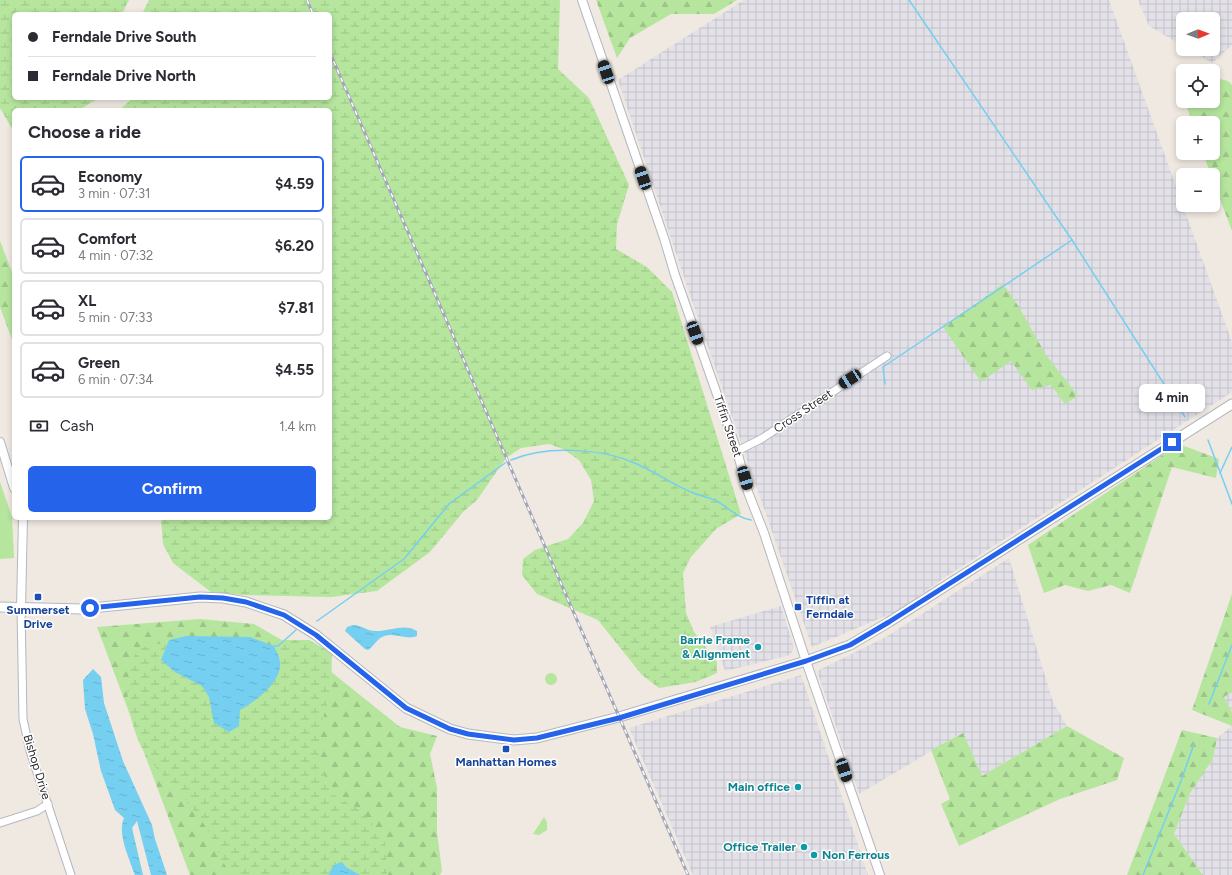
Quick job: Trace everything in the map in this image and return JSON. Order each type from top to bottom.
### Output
[{"type":"main road","points":[[0,606],[22,608],[98,608],[200,597],[223,598],[246,602],[284,615],[316,635],[406,708],[450,729],[500,739],[514,740],[537,738],[619,718],[806,661],[850,645],[889,622],[1232,404]]},
{"type":"street","name":"Tiffin Street","points":[[582,0],[664,238],[675,275],[737,451],[748,492],[764,533],[806,661],[880,875]]},
{"type":"street","name":"Cross Street","points":[[737,451],[761,439],[887,356]]},
{"type":"street","points":[[0,442],[12,481]]},
{"type":"street","points":[[22,608],[23,520]]},
{"type":"street","name":"Bishop Drive","points":[[22,608],[23,719],[30,751],[71,875]]},
{"type":"street","points":[[0,823],[37,811],[48,804]]},
{"type":"shaded area","points":[[744,0],[1109,0],[1176,186],[1176,212],[1185,212],[1232,342],[1232,392],[941,580],[900,610],[812,647],[690,295],[618,80]]},
{"type":"shaded area","points":[[1138,0],[1232,0],[1232,45],[1220,56],[1220,12],[1176,12],[1176,42],[1149,26]]},
{"type":"shaded area","points":[[1200,56],[1220,56],[1212,63]]},
{"type":"shaded area","points":[[1009,558],[1053,702],[1067,726],[982,776],[962,733],[859,794],[817,671],[886,637]]},
{"type":"shaded area","points":[[781,606],[794,648],[790,655],[725,671],[710,627]]},
{"type":"shaded area","points":[[801,675],[868,875],[693,875],[629,728]]},
{"type":"shaded area","points":[[1232,692],[1232,712],[1224,697]]},
{"type":"shaded area","points":[[1232,726],[1232,875],[1203,875],[1174,834],[1190,793],[1213,759],[1217,738]]},
{"type":"green space","points":[[0,0],[129,0],[123,12],[12,12],[12,100],[96,100],[82,108],[12,108],[12,129],[0,108]]},
{"type":"green space","points":[[149,0],[560,0],[558,69],[589,98],[629,185],[617,224],[616,249],[647,267],[672,292],[741,514],[716,529],[691,557],[683,573],[686,613],[694,632],[717,662],[717,673],[696,682],[659,688],[642,675],[598,620],[537,594],[522,575],[523,559],[535,550],[568,539],[583,523],[594,501],[591,480],[579,460],[563,449],[549,444],[521,448],[506,458],[477,500],[463,512],[430,552],[377,591],[331,597],[243,595],[211,592],[173,563],[163,544],[161,520],[332,520],[332,108],[121,108],[131,100],[332,100],[332,12],[143,12]]},
{"type":"green space","points":[[596,0],[737,0],[714,14],[671,14],[630,38],[617,58]]},
{"type":"green space","points":[[1220,79],[1228,81],[1232,85],[1232,231],[1220,199],[1220,168],[1208,168],[1206,160],[1220,160],[1220,116],[1190,116],[1187,108],[1220,108]]},
{"type":"green space","points":[[0,241],[12,272],[12,340],[0,307]]},
{"type":"green space","points":[[1003,284],[1019,307],[1046,355],[1078,396],[1065,404],[1051,385],[1032,390],[1011,361],[981,382],[943,327]]},
{"type":"green space","points":[[1179,444],[1219,459],[1216,478],[1172,467],[1130,593],[1111,585],[1088,591],[1065,585],[1044,593],[1028,545]]},
{"type":"green space","points":[[0,482],[12,517],[14,558],[0,559]]},
{"type":"green space","points":[[1232,594],[1232,692],[1224,697],[1232,712],[1232,726],[1192,710]]},
{"type":"green space","points":[[200,619],[254,624],[315,659],[400,727],[437,736],[430,754],[437,788],[437,832],[442,871],[440,875],[190,875],[97,627]]},
{"type":"green space","points":[[285,640],[309,640],[332,653],[331,690],[322,722],[318,761],[334,795],[363,812],[385,840],[387,875],[234,875],[229,871],[222,860],[207,829],[196,813],[157,769],[145,753],[140,743],[131,716],[127,686],[132,660],[141,648],[168,642],[161,660],[175,672],[202,686],[209,697],[214,723],[239,726],[240,710],[253,702],[264,692],[280,668],[274,646],[278,646]]},
{"type":"green space","points":[[549,673],[553,673],[557,679],[553,685],[549,685],[545,681],[545,677]]},
{"type":"green space","points":[[1067,726],[1124,758],[1117,780],[1060,799],[959,846],[941,804],[950,799],[931,750],[963,733],[982,776]]},
{"type":"green space","points":[[1182,730],[1217,738],[1213,759],[1190,793],[1174,834],[1203,875],[1127,875]]},
{"type":"green space","points":[[544,817],[547,822],[547,830],[539,835],[533,834]]},
{"type":"water","points":[[353,625],[374,631],[402,627],[417,631],[417,636],[409,637],[386,635],[380,638],[368,650],[345,631],[347,627]]},
{"type":"water","points":[[186,636],[250,637],[274,646],[280,661],[280,667],[275,680],[258,698],[240,710],[239,726],[229,732],[214,723],[209,697],[202,686],[175,672],[161,660],[169,640]]},
{"type":"water","points":[[93,669],[101,677],[104,703],[123,761],[152,825],[167,875],[151,875],[137,821],[132,828],[143,875],[135,875],[134,873],[123,838],[122,824],[124,818],[115,810],[101,771],[93,734],[85,709],[83,680]]},
{"type":"water","points":[[342,862],[346,867],[360,875],[329,875],[333,866]]},
{"type":"waterway","points":[[909,0],[1072,240],[1185,417]]},
{"type":"waterway","points":[[885,384],[883,367],[1072,240]]},
{"type":"waterway","points":[[1208,440],[1232,504]]},
{"type":"waterway","points":[[1220,473],[1232,447]]},
{"type":"waterway","points":[[511,460],[525,455],[557,450],[574,450],[607,455],[637,464],[684,489],[711,498],[737,515],[751,520]]},
{"type":"waterway","points":[[317,621],[404,559],[449,504],[505,463]]},
{"type":"waterway","points":[[274,646],[278,646],[296,630]]},
{"type":"waterway","points":[[1209,704],[1232,645]]},
{"type":"waterway","points":[[1143,875],[1181,781],[1194,744]]},
{"type":"railway","points":[[307,0],[312,12]]},
{"type":"railway","points":[[332,58],[688,875]]},
{"type":"place","name":"Summerset Drive","points":[[38,597]]},
{"type":"place","name":"Tiffin at Ferndale","points":[[798,607]]},
{"type":"place","name":"Barrie Frame & Alignment","points":[[758,647]]},
{"type":"place","name":"Manhattan Homes","points":[[506,749]]},
{"type":"place","name":"Main office","points":[[798,787]]},
{"type":"place","name":"Office Trailer","points":[[804,847]]},
{"type":"place","name":"Non Ferrous","points":[[814,855]]},
{"type":"route","points":[[90,608],[200,597],[223,598],[246,602],[284,615],[316,635],[406,708],[450,729],[468,734],[500,739],[514,740],[537,738],[619,718],[806,661],[850,645],[1006,549],[1172,442]]}]
